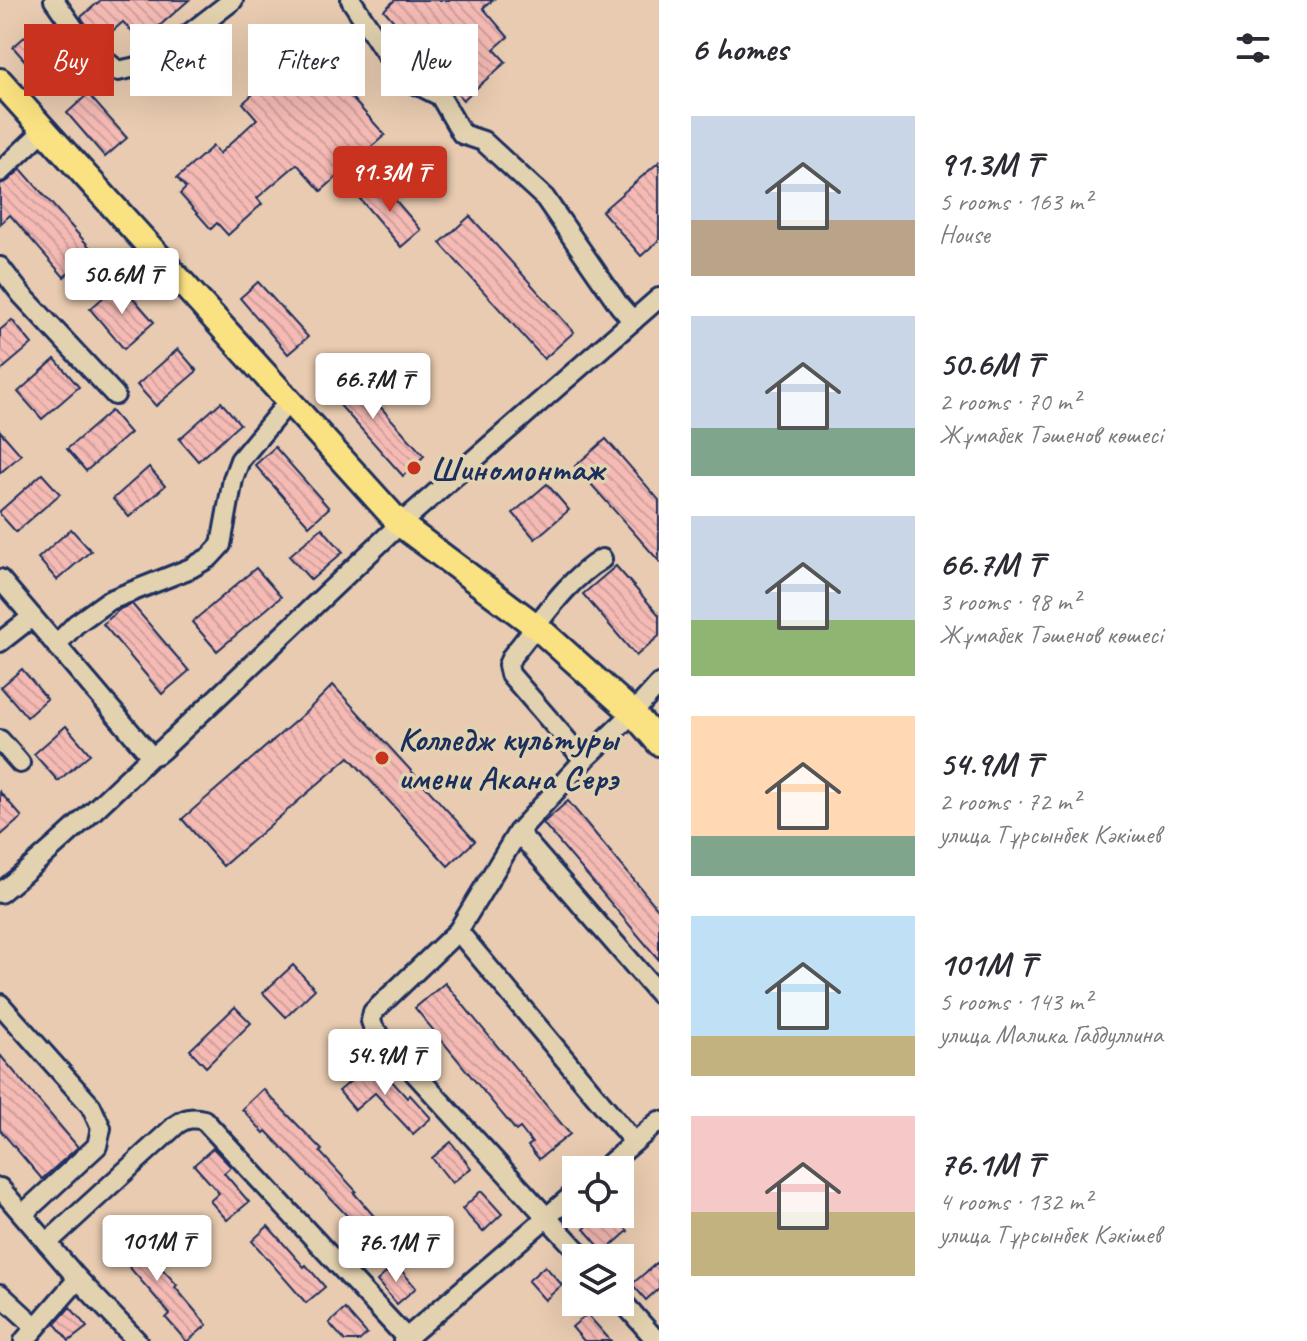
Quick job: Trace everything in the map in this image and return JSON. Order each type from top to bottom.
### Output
[{"type":"main road","points":[[0,81],[400,524],[537,627],[633,713],[659,743]]},
{"type":"street","points":[[54,0],[85,44],[118,71],[150,64],[233,0]]},
{"type":"street","points":[[351,0],[395,67],[414,83],[440,96],[462,134],[483,141],[545,198],[633,321]]},
{"type":"street","points":[[0,172],[44,130]]},
{"type":"street","points":[[0,267],[21,294],[115,395]]},
{"type":"street","points":[[0,893],[57,845],[151,756],[163,749],[400,524],[659,298]]},
{"type":"street","points":[[56,645],[76,624],[108,601],[191,568],[210,557],[221,545],[233,479],[240,460],[289,401]]},
{"type":"street","points":[[584,760],[510,674],[508,665],[571,582],[602,559]]},
{"type":"street","points":[[0,579],[151,756]]},
{"type":"street","points":[[0,642],[32,617]]},
{"type":"street","points":[[572,1244],[374,1029],[371,1021],[373,1012],[458,931],[518,832],[659,684]]},
{"type":"street","points":[[0,740],[20,763]]},
{"type":"street","points":[[518,832],[659,994]]},
{"type":"street","points":[[458,931],[634,1142]]},
{"type":"street","points":[[0,1004],[91,1106],[101,1128],[97,1146],[23,1214]]},
{"type":"street","points":[[47,1243],[176,1125],[185,1119],[204,1120],[406,1340],[562,1204]]},
{"type":"street","points":[[618,1156],[659,1121]]},
{"type":"street","points":[[0,1188],[78,1279],[137,1341]]},
{"type":"street","points":[[24,1341],[78,1279]]},
{"type":"street","points":[[0,1294],[36,1327]]},
{"type":"street","points":[[634,1315],[657,1341]]},
{"type":"building","points":[[101,0],[189,0],[162,24],[130,24],[130,30],[123,22],[114,30],[114,24],[86,24],[81,17]]},
{"type":"building","points":[[395,0],[493,0],[483,8],[508,37],[494,49],[506,62],[478,87],[478,24],[396,24],[384,10]]},
{"type":"building","points":[[24,37],[24,60],[13,47]]},
{"type":"building","points":[[90,96],[127,138],[105,157],[67,113]]},
{"type":"building","points":[[251,96],[350,96],[385,135],[321,191],[297,164],[257,198],[262,204],[228,235],[217,223],[211,229],[180,194],[186,188],[177,178],[213,146],[219,154],[257,119],[243,103]]},
{"type":"building","points":[[659,162],[659,240],[641,256],[602,211]]},
{"type":"building","points":[[21,169],[93,251],[64,277],[10,215],[0,224],[0,184]]},
{"type":"building","points":[[380,182],[421,230],[401,247],[360,199]]},
{"type":"building","points":[[470,216],[574,332],[544,359],[440,243]]},
{"type":"building","points":[[258,282],[308,337],[288,354],[240,298]]},
{"type":"building","points":[[120,283],[154,322],[124,349],[90,309]]},
{"type":"building","points":[[12,320],[32,344],[0,371],[0,330]]},
{"type":"building","points":[[178,349],[197,371],[156,406],[137,385]]},
{"type":"building","points":[[55,359],[79,387],[42,419],[18,392]]},
{"type":"building","points":[[344,366],[424,456],[403,476],[322,385]]},
{"type":"building","points":[[221,402],[240,424],[198,461],[179,439]]},
{"type":"building","points":[[111,411],[130,433],[86,471],[67,449]]},
{"type":"building","points":[[0,431],[21,455],[0,473]]},
{"type":"building","points":[[606,439],[659,500],[659,561],[575,466]]},
{"type":"building","points":[[275,447],[329,508],[309,526],[255,465]]},
{"type":"building","points":[[149,467],[165,486],[129,517],[113,499]]},
{"type":"building","points":[[42,474],[60,494],[16,532],[0,511]]},
{"type":"building","points":[[547,484],[569,510],[535,539],[513,513]]},
{"type":"building","points":[[322,528],[343,552],[311,580],[289,556]]},
{"type":"building","points":[[71,529],[91,551],[57,580],[38,558]]},
{"type":"building","points":[[616,566],[659,615],[659,636],[636,656],[583,594]]},
{"type":"building","points":[[256,568],[281,597],[217,651],[192,622]]},
{"type":"building","points":[[132,604],[189,671],[162,694],[103,624],[120,609]]},
{"type":"building","points":[[22,669],[47,699],[27,717],[1,687]]},
{"type":"building","points":[[333,685],[475,841],[448,866],[349,757],[223,866],[182,819]]},
{"type":"building","points":[[66,726],[90,754],[58,781],[34,754]]},
{"type":"building","points":[[0,792],[22,817],[0,836]]},
{"type":"building","points":[[568,801],[659,910],[659,960],[543,823]]},
{"type":"building","points":[[293,965],[315,989],[286,1017],[263,993]]},
{"type":"building","points":[[445,983],[570,1134],[539,1159],[528,1146],[532,1143],[520,1128],[516,1131],[415,1008]]},
{"type":"building","points":[[235,1007],[251,1023],[206,1067],[190,1050]]},
{"type":"building","points":[[0,1055],[78,1147],[42,1179],[0,1130]]},
{"type":"building","points":[[374,1061],[407,1098],[410,1095],[431,1118],[413,1134],[375,1093],[355,1110],[339,1091]]},
{"type":"building","points":[[263,1089],[322,1150],[320,1152],[385,1229],[366,1245],[350,1226],[354,1223],[242,1109]]},
{"type":"building","points":[[451,1142],[471,1168],[452,1183],[432,1158]]},
{"type":"building","points":[[213,1148],[231,1167],[224,1173],[249,1202],[227,1220],[210,1201],[219,1193],[194,1165]]},
{"type":"building","points":[[481,1191],[502,1214],[483,1232],[462,1209]]},
{"type":"building","points":[[121,1224],[177,1285],[175,1287],[207,1325],[188,1341],[166,1318],[170,1314],[104,1238]]},
{"type":"building","points":[[268,1226],[325,1287],[306,1303],[252,1241]]},
{"type":"building","points":[[626,1228],[628,1231],[613,1244],[597,1244],[584,1229]]},
{"type":"building","points":[[659,1261],[659,1288],[646,1300],[634,1282]]},
{"type":"building","points":[[396,1264],[416,1288],[397,1304],[377,1281]]},
{"type":"building","points":[[545,1266],[562,1285],[545,1300],[528,1281]]},
{"type":"building","points":[[70,1307],[87,1327],[69,1341],[55,1324]]},
{"type":"building","points":[[345,1309],[367,1334],[359,1341],[345,1341],[329,1323]]},
{"type":"building","points":[[589,1316],[611,1341],[584,1341],[572,1327]]},
{"type":"place","name":"Шиномонтаж","points":[[414,468]]},
{"type":"place","name":"Колледж культуры имени Акана Серэ","points":[[382,758]]}]
